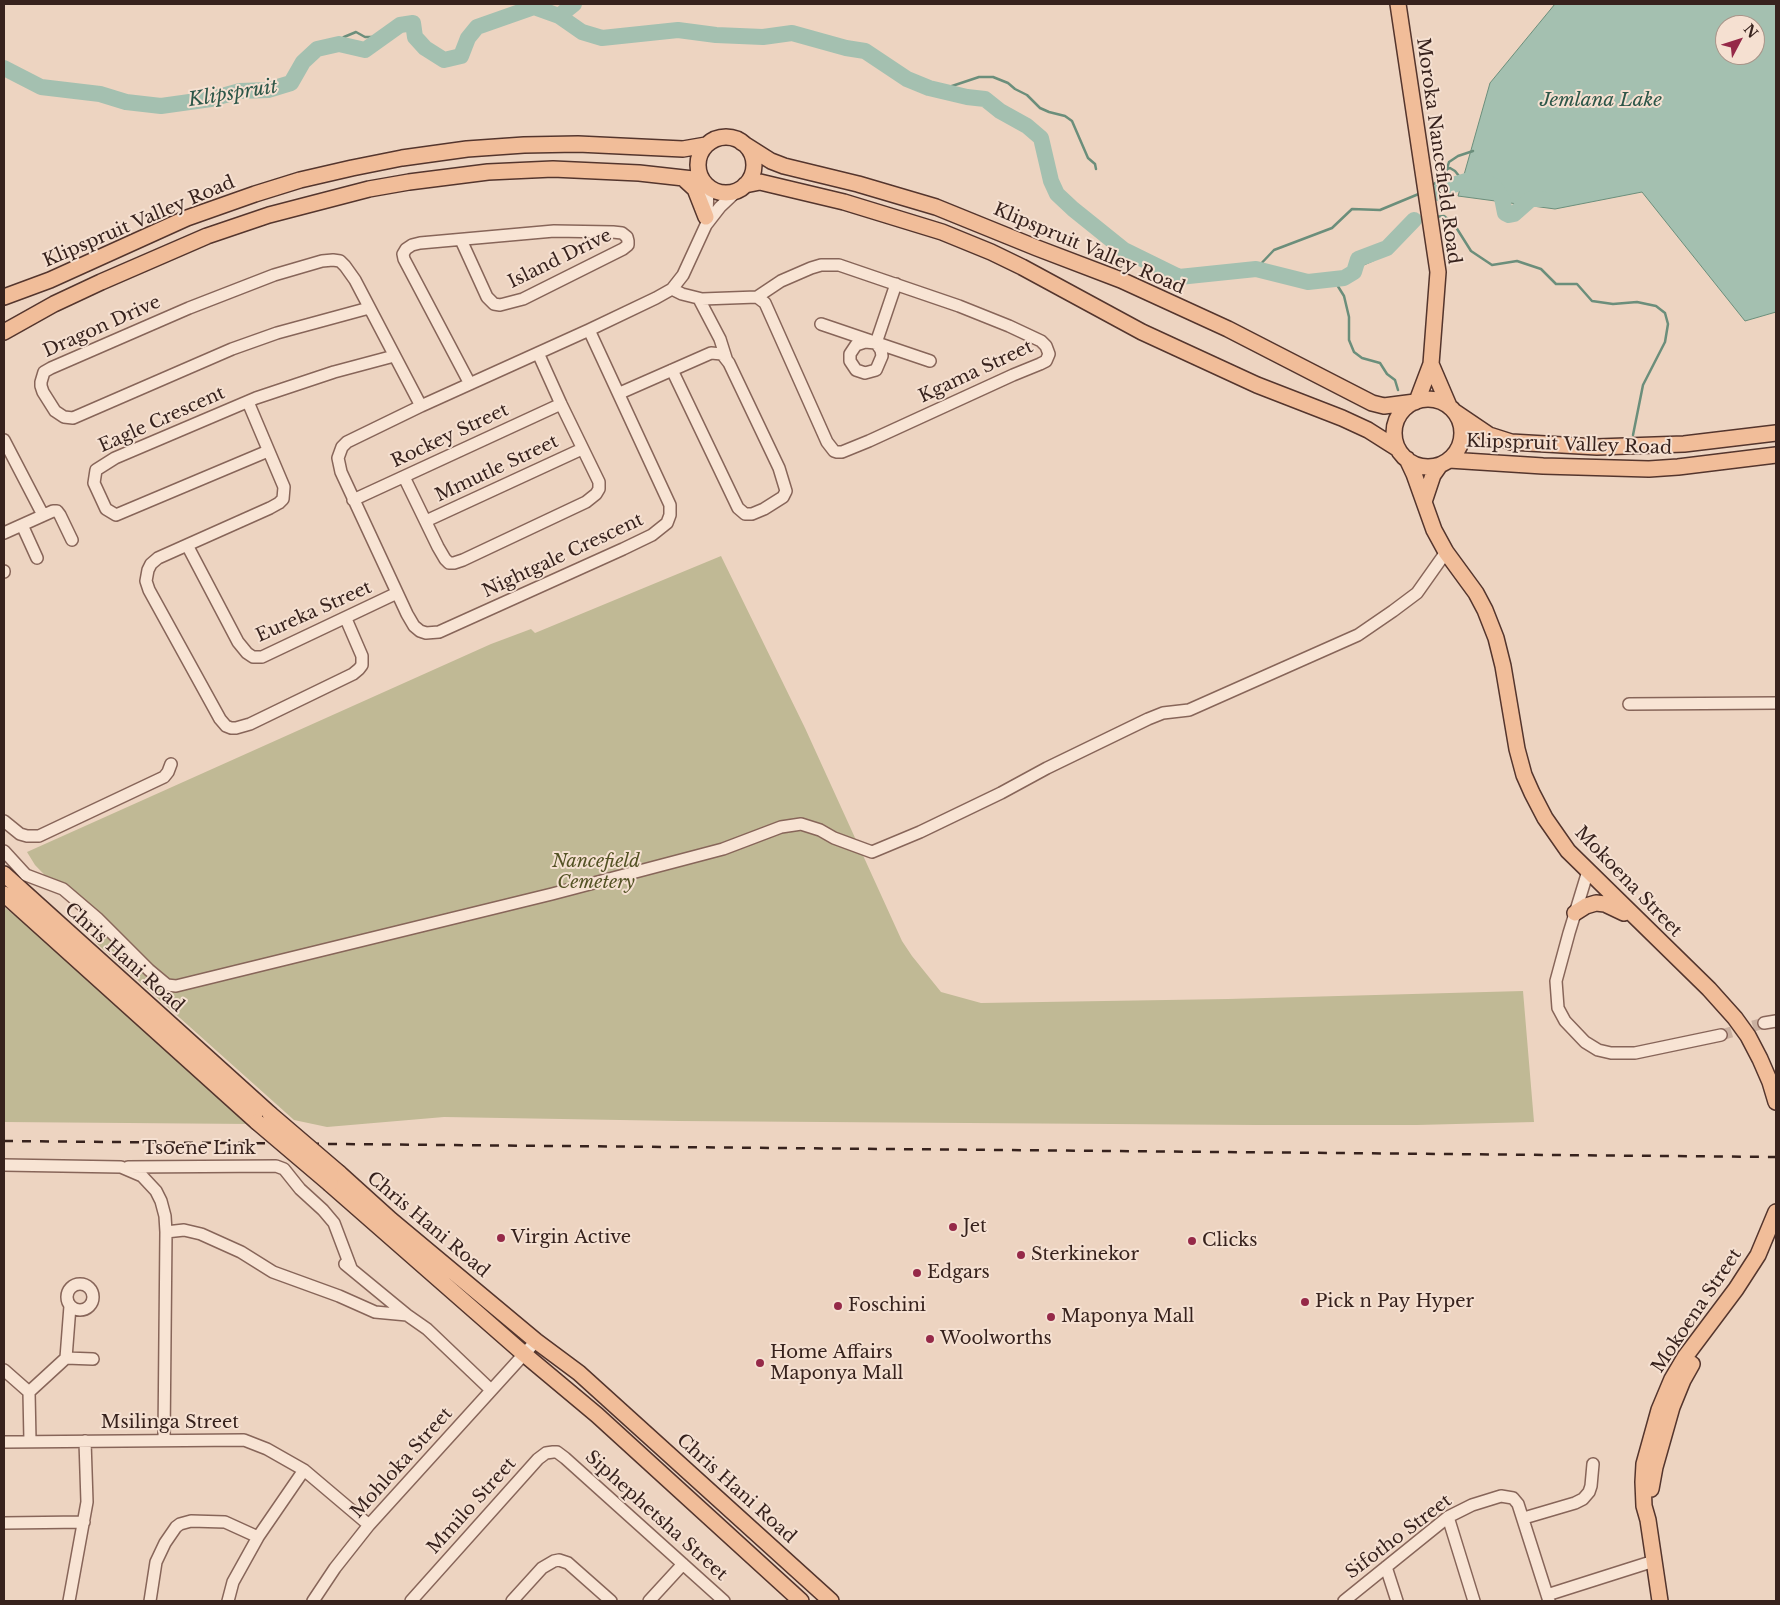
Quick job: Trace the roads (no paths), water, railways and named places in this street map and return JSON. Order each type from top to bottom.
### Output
[{"type":"main road","name":"Moroka Nancefield Road","points":[[1398,4],[1438,272],[1431,364],[1416,401]]},
{"type":"main road","points":[[705,183],[698,168],[698,159],[701,151],[711,140],[730,137],[742,142],[750,152],[753,165],[752,175],[742,187]]},
{"type":"main road","name":"Klipspruit Valley Road","points":[[742,142],[771,161],[784,166],[874,188],[936,207],[1121,280],[1228,329],[1372,403],[1384,406],[1416,401]]},
{"type":"main road","name":"Klipspruit Valley Road","points":[[4,297],[50,280],[201,213],[282,186],[352,168],[468,148],[524,144],[578,144],[683,149],[706,144]]},
{"type":"main road","points":[[4,332],[54,304],[207,236],[268,215],[369,189],[488,172],[553,169],[639,173],[684,178],[705,183],[723,192],[731,192],[760,182],[895,217],[942,232],[991,252],[1142,332],[1257,385],[1368,430],[1423,467],[1432,467],[1445,463]]},
{"type":"main road","points":[[684,178],[695,189],[706,221]]},
{"type":"main road","name":"Moroka Nancefield Road","points":[[1431,364],[1452,409]]},
{"type":"main road","points":[[1403,454],[1395,440],[1394,430],[1397,420],[1407,406],[1424,399],[1437,400],[1452,409],[1460,420],[1462,438],[1455,454],[1433,475],[1428,485],[1424,502]]},
{"type":"main road","name":"Klipspruit Valley Road","points":[[1452,409],[1489,435],[1511,442],[1597,447],[1684,444],[1776,433]]},
{"type":"main road","name":"Mokoena Street","points":[[1403,454],[1414,474],[1434,530],[1446,552],[1476,593],[1496,638],[1524,775],[1545,818],[1568,851],[1735,1018],[1748,1036],[1770,1082],[1776,1102]]},
{"type":"main road","name":"Klipspruit Valley Road","points":[[1445,463],[1649,469],[1693,466],[1776,455]]},
{"type":"main road","name":"Chris Hani Road","points":[[4,874],[263,1118]]},
{"type":"main road","name":"Chris Hani Road","points":[[4,894],[334,1178],[524,1354],[597,1415],[801,1601]]},
{"type":"main road","points":[[1575,914],[1591,903],[1599,903],[1612,907],[1638,921]]},
{"type":"main road","name":"Chris Hani Road","points":[[334,1178],[391,1220],[536,1341],[579,1373],[831,1601]]},
{"type":"main road","name":"Mokoena Street","points":[[1660,1601],[1648,1520],[1655,1467],[1672,1407],[1683,1380],[1700,1351],[1755,1278],[1767,1258],[1775,1222]]},
{"type":"street","points":[[705,183],[706,221]]},
{"type":"street","points":[[590,330],[656,298],[672,288],[683,275],[706,221],[742,187]]},
{"type":"street","name":"Island Drive","points":[[461,240],[486,297],[494,304],[500,305],[523,299],[623,249],[628,246],[628,241],[622,233],[554,231],[412,244],[403,254],[404,259],[470,384]]},
{"type":"street","name":"Dragon Drive","points":[[369,308],[277,333],[232,349],[73,418],[64,417],[55,411],[41,386],[44,372],[189,308],[274,275],[322,261],[340,261],[355,280],[421,406]]},
{"type":"street","name":"Kgama Street","points":[[672,288],[682,294],[699,299],[757,297],[798,272],[821,265],[839,265],[959,306],[1033,338],[1046,346],[1048,357],[1046,361],[1040,364],[869,441],[842,452],[837,452],[826,442],[765,303],[757,297]]},
{"type":"street","points":[[876,343],[896,284]]},
{"type":"street","points":[[672,370],[738,508],[748,514],[776,503],[784,497],[786,491],[778,468],[726,358],[720,339],[699,299]]},
{"type":"street","points":[[821,324],[930,362]]},
{"type":"street","name":"Nightgale Crescent","points":[[590,330],[670,505],[670,515],[667,523],[662,528],[623,549],[438,632],[426,633],[414,626],[397,593],[353,500],[338,465],[338,458],[342,447],[348,442],[470,384],[590,330]]},
{"type":"street","points":[[404,477],[438,547],[449,563],[454,563],[479,553],[586,502],[596,494],[599,489],[599,482],[538,353]]},
{"type":"street","points":[[620,393],[711,353],[721,354],[726,358]]},
{"type":"street","name":"Eagle Crescent","points":[[268,451],[116,515],[106,509],[94,483],[96,470],[115,458],[248,402],[315,378],[394,356]]},
{"type":"street","points":[[248,402],[284,487],[283,499],[270,508],[158,558],[151,564],[148,570],[146,581],[149,590],[220,720],[226,726],[236,728],[250,724],[353,674],[359,669],[362,665],[362,656],[346,619]]},
{"type":"street","name":"Rockey Street","points":[[353,500],[561,404]]},
{"type":"street","points":[[4,440],[43,515]]},
{"type":"street","name":"Mmutle Street","points":[[426,521],[582,449]]},
{"type":"street","points":[[4,533],[43,515],[57,511],[72,540]]},
{"type":"street","points":[[22,525],[37,558]]},
{"type":"street","name":"Eureka Street","points":[[187,546],[238,642],[253,657],[262,657],[346,619],[397,593]]},
{"type":"street","points":[[4,850],[26,875],[63,889],[97,918],[167,986],[176,986],[552,894],[723,849],[781,828],[800,824],[820,830],[834,838],[872,852],[920,832],[1001,793],[1046,768],[1148,719],[1163,713],[1189,710],[1358,635],[1417,593],[1446,552]]},
{"type":"street","points":[[1629,704],[1776,703]]},
{"type":"street","points":[[4,821],[20,834],[39,836],[164,777],[171,764]]},
{"type":"street","points":[[1588,871],[1556,981],[1558,1008],[1565,1021],[1585,1042],[1598,1050],[1611,1053],[1624,1054],[1721,1035]]},
{"type":"street","points":[[1764,1023],[1776,1021]]},
{"type":"street","name":"Tsoene Link","points":[[4,1165],[121,1167],[276,1166],[284,1169],[300,1189],[324,1210],[334,1223],[347,1266],[407,1314]]},
{"type":"street","name":"Tsoene Link","points":[[121,1167],[134,1172],[150,1183],[161,1201],[165,1216],[166,1232]]},
{"type":"street","points":[[164,1440],[166,1232],[184,1230],[201,1234],[241,1252],[273,1272],[339,1296],[375,1312],[407,1314],[442,1342],[491,1390]]},
{"type":"street","points":[[29,1392],[66,1358],[70,1306]]},
{"type":"street","name":"Mohloka Street","points":[[313,1601],[335,1568],[369,1525],[536,1341]]},
{"type":"street","points":[[66,1358],[93,1359]]},
{"type":"street","points":[[4,1370],[29,1392],[30,1442]]},
{"type":"street","name":"Msilinga Street","points":[[4,1442],[244,1440],[267,1449],[304,1470],[369,1525]]},
{"type":"street","points":[[69,1601],[87,1502],[86,1441]]},
{"type":"street","name":"Mmilo Street","points":[[411,1601],[542,1456],[549,1452],[557,1452],[565,1458]]},
{"type":"street","name":"Siphephetsha Street","points":[[565,1458],[724,1601]]},
{"type":"street","points":[[1592,1464],[1589,1492],[1583,1499],[1524,1518],[1548,1598],[1654,1561]]},
{"type":"street","points":[[228,1601],[233,1582],[258,1538],[304,1470]]},
{"type":"street","name":"Sifotho Street","points":[[1344,1601],[1448,1517],[1472,1505],[1501,1496],[1513,1498],[1524,1518]]},
{"type":"street","points":[[1448,1517],[1474,1601]]},
{"type":"street","points":[[150,1601],[156,1562],[165,1543],[176,1527],[191,1521],[225,1522],[258,1538]]},
{"type":"street","points":[[4,1523],[84,1522]]},
{"type":"street","points":[[512,1601],[542,1568],[559,1560],[568,1563],[611,1601]]},
{"type":"street","points":[[650,1601],[683,1564]]},
{"type":"street","points":[[1386,1567],[1397,1601]]},
{"type":"water","name":"Jemlana Lake","points":[[1555,4],[1776,4],[1776,312],[1745,321],[1642,192],[1555,209],[1458,196],[1490,83]]},
{"type":"waterway","name":"Klipspruit","points":[[559,16],[574,4]]},
{"type":"waterway","points":[[4,68],[41,87],[100,94],[126,102],[161,106],[211,99],[240,91],[268,90],[291,83],[303,62],[317,49],[339,44],[365,50],[400,25],[413,23],[415,37],[425,48],[444,60],[461,56],[468,38],[477,27],[534,7],[559,16],[582,32],[602,38],[678,30],[716,35],[763,37],[792,33],[846,48],[865,51],[907,79],[929,88],[967,97],[985,99],[1000,111],[1027,126],[1041,138],[1051,181],[1057,194],[1073,209],[1124,250],[1179,277],[1256,269],[1308,282],[1344,278],[1354,272],[1358,259],[1387,248],[1414,220]]},
{"type":"waterway","points":[[335,44],[344,37],[356,32],[365,37],[385,37]]},
{"type":"waterway","points":[[940,90],[979,77],[993,77],[1008,83],[1027,95],[1040,108],[1065,116],[1072,121],[1088,158],[1095,164],[1096,169]]},
{"type":"waterway","points":[[1430,187],[1442,178],[1449,162],[1458,156],[1473,151]]},
{"type":"waterway","points":[[1447,169],[1450,168],[1455,171],[1459,176],[1459,183]]},
{"type":"waterway","points":[[1438,193],[1443,188],[1473,179],[1484,182],[1494,186],[1502,198],[1505,213],[1509,215],[1514,214],[1531,199],[1542,199]]},
{"type":"waterway","points":[[1256,269],[1274,250],[1332,228],[1352,209],[1380,210],[1421,193]]},
{"type":"waterway","points":[[1435,217],[1444,216],[1454,224],[1471,251],[1492,265],[1517,261],[1541,269],[1556,284],[1577,284],[1592,301],[1613,304],[1637,302],[1656,306],[1665,313],[1668,324],[1665,342],[1643,385],[1633,435]]},
{"type":"waterway","points":[[1414,220],[1424,218]]},
{"type":"waterway","points":[[1355,268],[1373,260],[1387,248]]},
{"type":"waterway","points":[[1334,280],[1344,296],[1349,317],[1349,340],[1354,352],[1362,358],[1380,363],[1387,374],[1395,380],[1398,390]]},
{"type":"tunnel","points":[[1721,1035],[1764,1023]]},
{"type":"railway","points":[[4,1141],[1776,1157]]},
{"type":"place","name":"Jet","points":[[953,1227]]},
{"type":"place","name":"Virgin Active","points":[[501,1238]]},
{"type":"place","name":"Clicks","points":[[1192,1241]]},
{"type":"place","name":"Sterkinekor","points":[[1021,1255]]},
{"type":"place","name":"Edgars","points":[[917,1273]]},
{"type":"place","name":"Pick n Pay Hyper","points":[[1305,1302]]},
{"type":"place","name":"Foschini","points":[[838,1306]]},
{"type":"place","name":"Maponya Mall","points":[[1051,1317]]},
{"type":"place","name":"Woolworths","points":[[930,1339]]},
{"type":"place","name":"Home Affairs Maponya Mall","points":[[760,1363]]},
{"type":"park label","name":"Nancefield Cemetery","points":[[596,872]]}]
